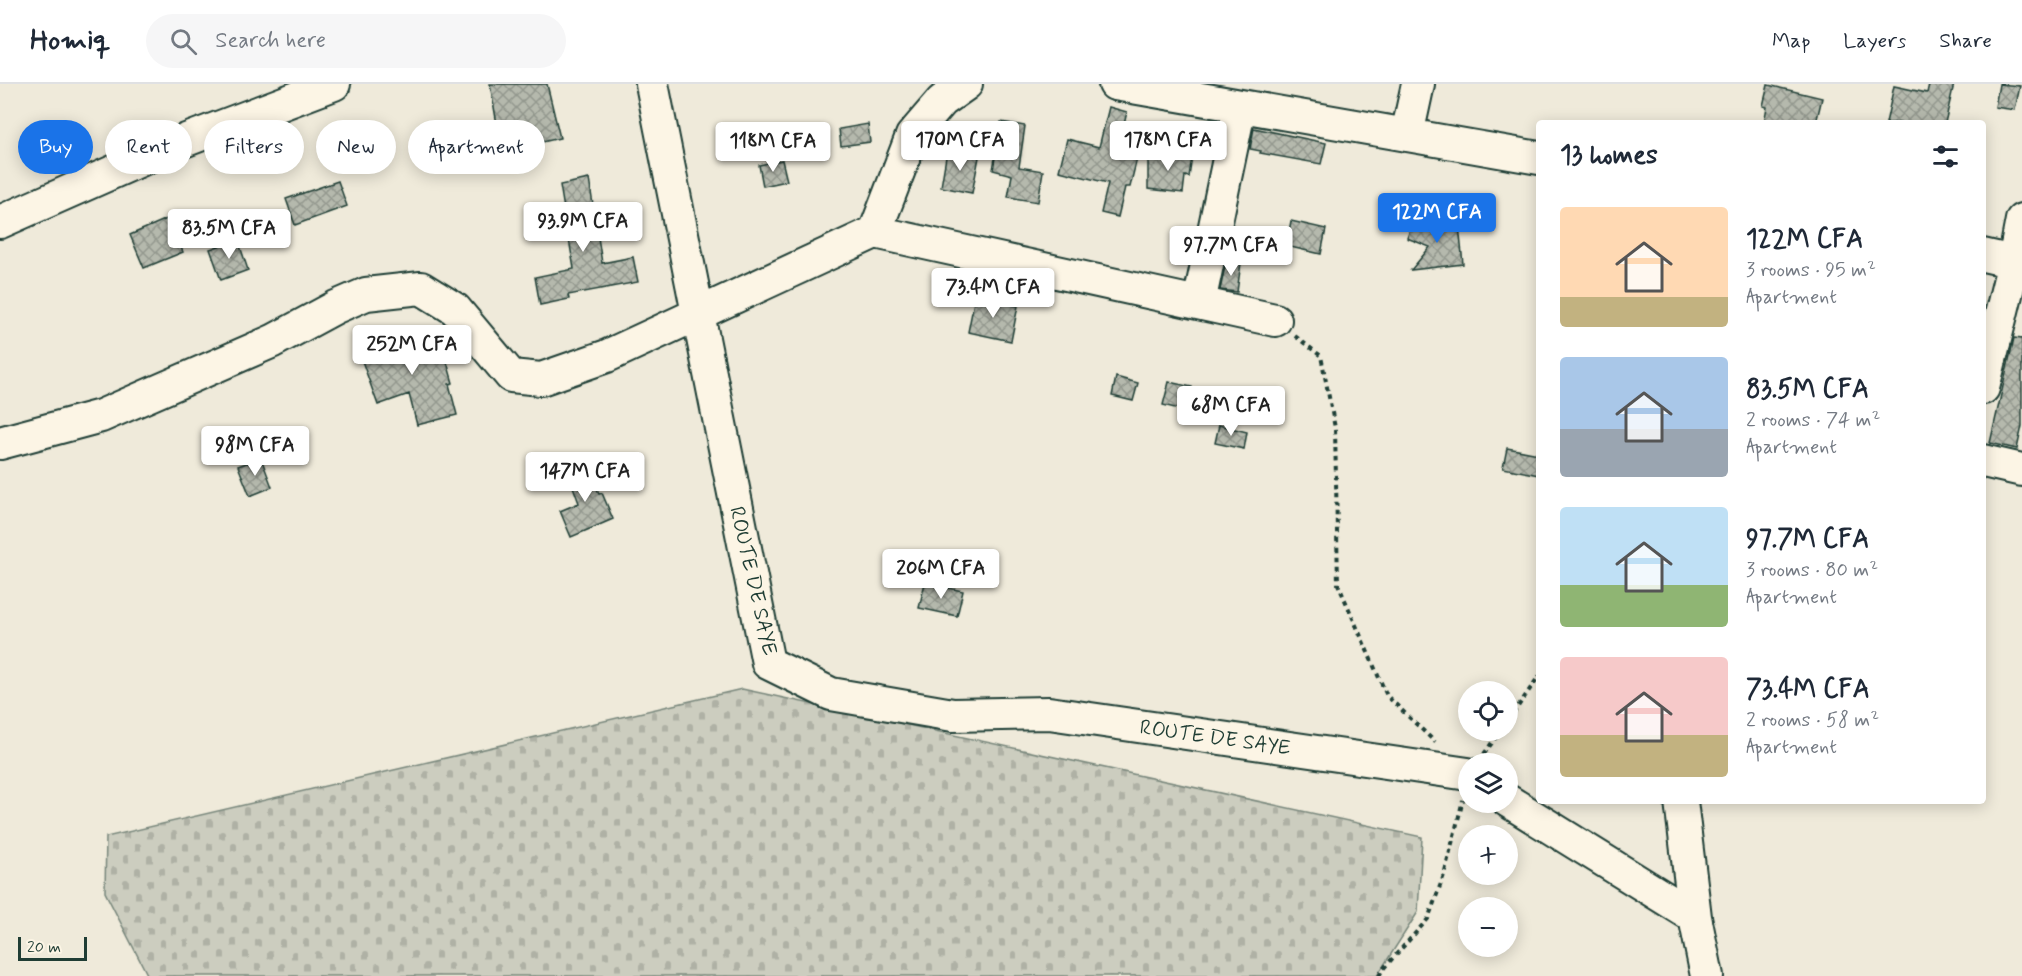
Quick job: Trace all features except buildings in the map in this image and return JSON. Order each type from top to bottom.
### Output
[{"type":"street","points":[[0,222],[181,142],[334,84]]},
{"type":"street","name":"ROUTE DE SAYE","points":[[652,84],[768,663],[831,694],[953,715],[1049,713],[1458,771]]},
{"type":"street","points":[[875,232],[912,136],[942,101],[966,84]]},
{"type":"street","points":[[1115,84],[1536,157]]},
{"type":"street","points":[[1407,135],[1418,84]]},
{"type":"street","points":[[1199,303],[1240,106]]},
{"type":"street","points":[[1986,376],[2022,220]]},
{"type":"street","points":[[0,443],[101,416],[273,341],[336,307],[366,294],[421,288],[454,309],[512,376],[541,379],[607,356],[875,232],[1275,320]]},
{"type":"street","points":[[1986,256],[2014,262]]},
{"type":"street","points":[[1986,462],[2022,470]]},
{"type":"street","points":[[1681,804],[1695,917],[1707,976]]},
{"type":"street","points":[[1518,807],[1695,917]]},
{"type":"path","points":[[1275,320],[1321,356],[1335,428],[1338,584],[1387,696],[1436,742]]},
{"type":"path","points":[[1518,706],[1536,680]]},
{"type":"path","points":[[1379,976],[1428,919],[1444,875],[1461,813]]},
{"type":"green space","points":[[742,689],[1422,837],[1418,912],[1377,976],[148,976],[105,892],[106,837]]}]
